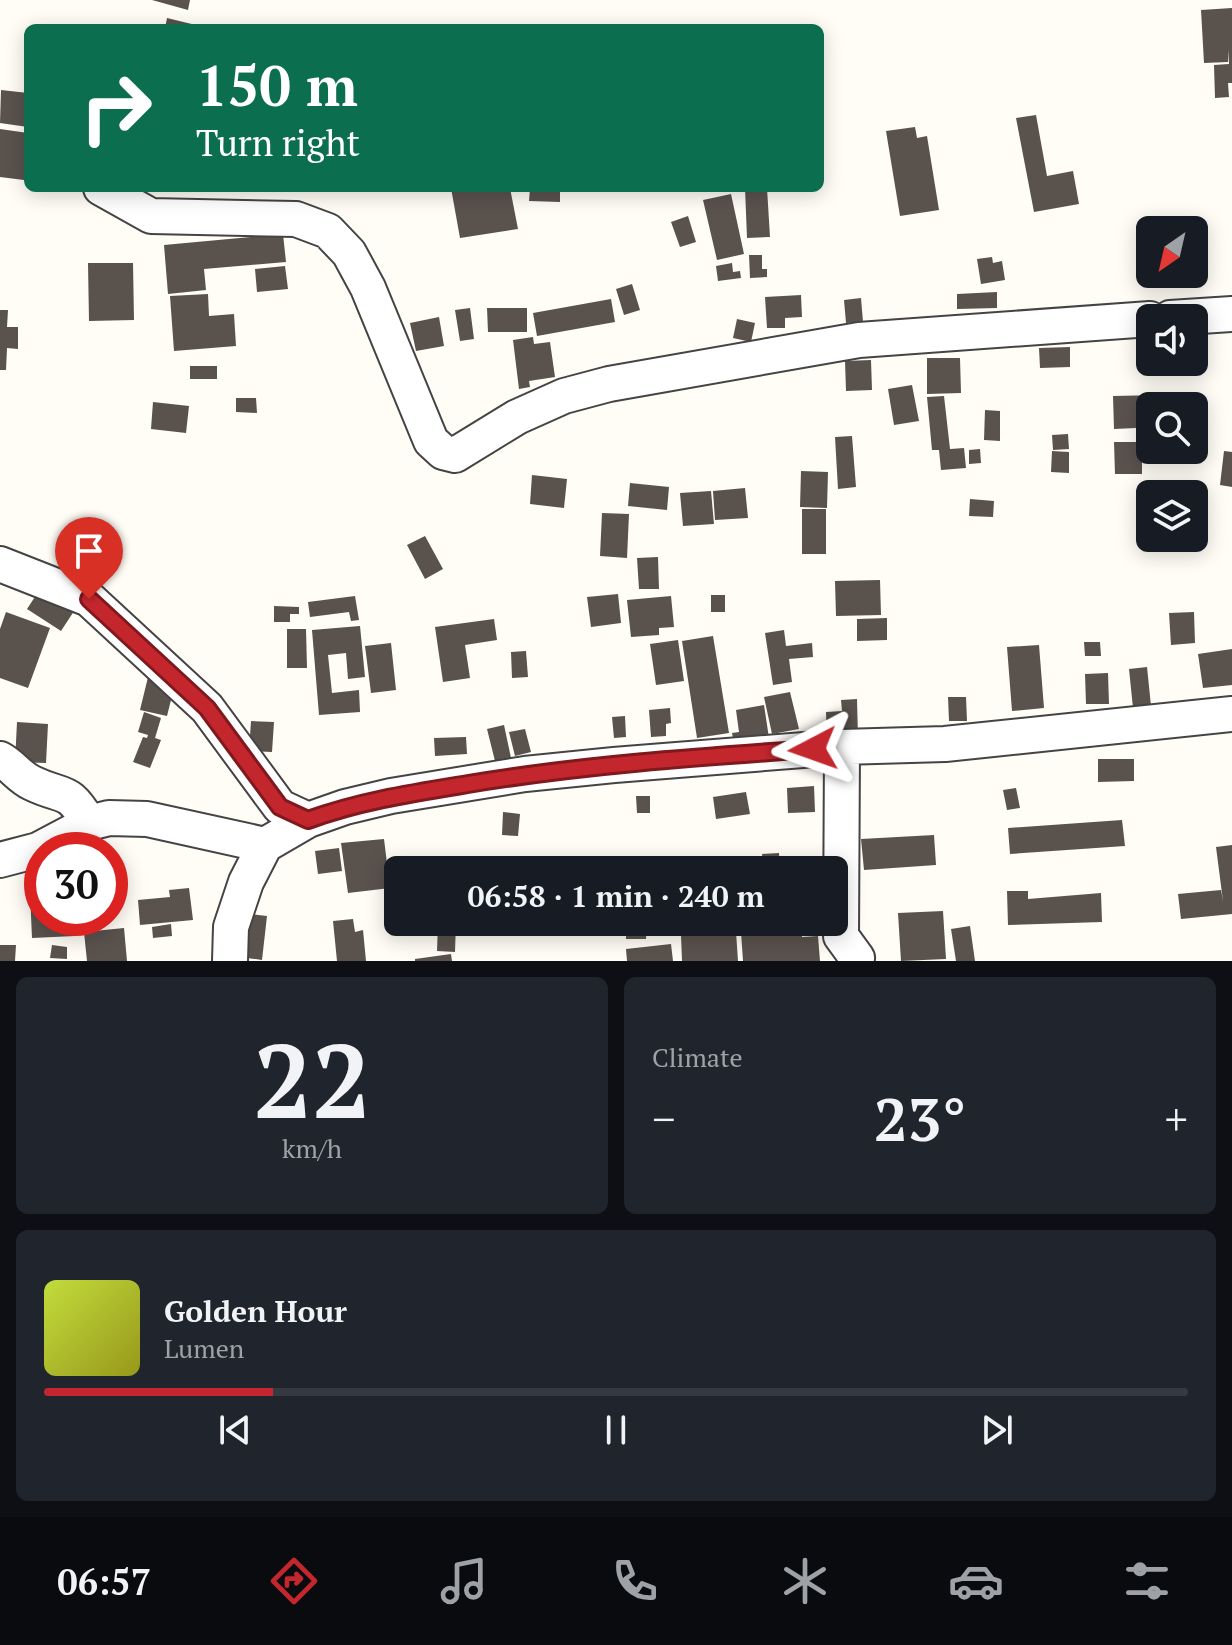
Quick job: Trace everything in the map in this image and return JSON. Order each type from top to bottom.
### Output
[{"type":"street","points":[[108,192],[151,216],[296,219],[328,231],[349,253],[368,288],[431,441],[443,452],[455,455],[517,417],[564,396],[609,384],[859,340],[1136,320]]},
{"type":"street","points":[[1208,316],[1232,314]]},
{"type":"street","points":[[0,564],[89,599],[207,708],[280,807],[308,820]]},
{"type":"street","points":[[230,961],[231,927],[246,882],[265,845],[308,820],[345,807],[391,796],[525,774],[697,757],[945,744],[1232,714]]},
{"type":"street","points":[[842,747],[841,936],[857,958],[856,961]]},
{"type":"street","points":[[0,759],[32,784],[76,801],[89,823]]},
{"type":"street","points":[[0,860],[38,850],[89,823],[109,818],[147,819],[265,845]]},
{"type":"building","points":[[152,0],[190,0],[188,10]]},
{"type":"building","points":[[1232,8],[1232,83],[1228,83],[1229,97],[1215,98],[1214,65],[1229,64],[1228,50],[1228,62],[1204,63],[1201,10]]},
{"type":"building","points":[[167,18],[192,24],[166,24]]},
{"type":"building","points":[[1,90],[24,93],[24,126],[0,123]]},
{"type":"building","points":[[1036,115],[1047,176],[1073,171],[1079,204],[1034,212],[1016,118]]},
{"type":"building","points":[[915,127],[917,138],[927,136],[939,210],[900,216],[886,131]]},
{"type":"building","points":[[0,129],[24,132],[24,180],[0,177]]},
{"type":"building","points":[[452,192],[511,192],[518,229],[460,238]]},
{"type":"building","points":[[530,192],[560,192],[560,202],[529,201]]},
{"type":"building","points":[[745,192],[767,192],[770,237],[747,238]]},
{"type":"building","points":[[731,194],[744,254],[717,260],[703,200]]},
{"type":"building","points":[[688,216],[696,242],[680,247],[671,222]]},
{"type":"building","points":[[283,234],[286,262],[204,269],[206,290],[168,294],[164,245]]},
{"type":"building","points":[[749,255],[762,255],[762,269],[767,269],[767,277],[750,278]]},
{"type":"building","points":[[992,257],[993,263],[1002,261],[1005,280],[981,284],[977,259]]},
{"type":"building","points":[[88,263],[133,263],[134,320],[89,321]]},
{"type":"building","points":[[732,263],[733,272],[740,271],[741,278],[718,281],[716,266]]},
{"type":"building","points":[[285,266],[288,289],[257,292],[255,269]]},
{"type":"building","points":[[632,284],[640,310],[624,315],[616,289]]},
{"type":"building","points":[[997,292],[997,308],[957,309],[957,294]]},
{"type":"building","points":[[208,294],[209,316],[234,314],[236,346],[174,351],[170,296]]},
{"type":"building","points":[[801,295],[802,317],[785,318],[785,328],[767,328],[765,297]]},
{"type":"building","points":[[861,298],[863,322],[846,323],[844,300]]},
{"type":"building","points":[[611,299],[615,322],[537,336],[533,313]]},
{"type":"building","points":[[470,308],[474,339],[460,341],[455,310]]},
{"type":"building","points":[[487,308],[527,308],[527,332],[488,332]]},
{"type":"building","points":[[0,310],[8,310],[7,327],[18,327],[18,349],[7,348],[6,370],[0,370]]},
{"type":"building","points":[[439,317],[444,346],[416,351],[410,323]]},
{"type":"building","points":[[737,319],[755,323],[751,342],[733,338]]},
{"type":"building","points":[[533,337],[534,344],[550,342],[555,377],[529,381],[530,387],[519,389],[513,340]]},
{"type":"building","points":[[1070,347],[1070,367],[1040,368],[1039,348]]},
{"type":"building","points":[[927,358],[960,358],[961,393],[927,394]]},
{"type":"building","points":[[871,360],[872,390],[846,391],[845,361]]},
{"type":"building","points":[[190,366],[217,366],[217,379],[190,379]]},
{"type":"building","points":[[912,385],[919,421],[894,425],[888,389]]},
{"type":"building","points":[[944,396],[950,449],[964,448],[966,468],[941,470],[939,450],[932,450],[927,397]]},
{"type":"building","points":[[1113,396],[1136,396],[1136,428],[1114,429]]},
{"type":"building","points":[[236,398],[256,398],[257,413],[236,412]]},
{"type":"building","points":[[153,402],[189,406],[186,433],[151,429]]},
{"type":"building","points":[[985,410],[1000,411],[1000,441],[984,440]]},
{"type":"building","points":[[1068,434],[1069,449],[1053,450],[1052,435]]},
{"type":"building","points":[[852,436],[856,487],[838,489],[835,437]]},
{"type":"building","points":[[1114,442],[1136,442],[1136,464],[1142,464],[1142,474],[1115,474]]},
{"type":"building","points":[[980,449],[981,463],[969,464],[969,450]]},
{"type":"building","points":[[1052,451],[1069,452],[1069,473],[1051,472]]},
{"type":"building","points":[[1224,451],[1232,452],[1232,487],[1220,485]]},
{"type":"building","points":[[801,471],[828,472],[827,508],[800,507]]},
{"type":"building","points":[[532,475],[567,479],[564,508],[530,504]]},
{"type":"building","points":[[630,483],[669,487],[667,510],[628,506]]},
{"type":"building","points":[[745,488],[748,518],[715,520],[713,491]]},
{"type":"building","points":[[711,491],[714,524],[683,526],[680,493]]},
{"type":"building","points":[[970,499],[994,501],[993,517],[969,516]]},
{"type":"building","points":[[802,509],[826,509],[826,554],[802,554]]},
{"type":"building","points":[[602,513],[629,514],[627,558],[600,556]]},
{"type":"building","points":[[425,536],[443,569],[425,579],[407,545]]},
{"type":"building","points":[[658,557],[659,589],[639,589],[637,558]]},
{"type":"building","points":[[880,580],[881,615],[836,616],[835,581]]},
{"type":"building","points":[[44,583],[78,605],[61,631],[27,609]]},
{"type":"building","points":[[618,594],[621,623],[591,627],[587,597]]},
{"type":"building","points":[[711,595],[725,595],[725,612],[711,612]]},
{"type":"building","points":[[355,596],[359,620],[351,621],[349,612],[310,617],[308,602]]},
{"type":"building","points":[[671,596],[674,627],[659,628],[659,635],[631,637],[627,600]]},
{"type":"building","points":[[274,606],[299,607],[299,614],[290,614],[290,622],[274,622]]},
{"type":"building","points":[[6,612],[50,628],[28,688],[0,678],[0,629]]},
{"type":"building","points":[[1194,612],[1195,643],[1171,645],[1169,613]]},
{"type":"building","points":[[887,618],[887,640],[857,641],[857,619]]},
{"type":"building","points":[[494,619],[497,640],[465,645],[470,678],[443,682],[435,627]]},
{"type":"building","points":[[360,626],[365,677],[348,679],[346,653],[328,655],[332,693],[359,690],[360,712],[319,715],[312,630]]},
{"type":"building","points":[[287,629],[306,629],[307,668],[287,668]]},
{"type":"building","points":[[784,630],[786,646],[812,643],[813,657],[789,659],[792,682],[773,685],[765,633]]},
{"type":"building","points":[[713,636],[729,733],[697,738],[682,641]]},
{"type":"building","points":[[678,640],[684,681],[656,685],[650,644]]},
{"type":"building","points":[[1084,642],[1100,642],[1101,656],[1085,656]]},
{"type":"building","points":[[391,643],[396,690],[371,693],[365,646]]},
{"type":"building","points":[[1039,645],[1044,708],[1012,711],[1007,647]]},
{"type":"building","points":[[1232,649],[1232,685],[1203,688],[1198,654]]},
{"type":"building","points":[[526,651],[528,677],[512,678],[511,652]]},
{"type":"building","points":[[1147,667],[1151,706],[1133,708],[1129,669]]},
{"type":"building","points":[[149,673],[176,680],[167,716],[140,710]]},
{"type":"building","points":[[1108,673],[1109,704],[1086,704],[1085,674]]},
{"type":"building","points":[[790,692],[799,729],[772,734],[764,697]]},
{"type":"building","points":[[948,697],[966,697],[967,721],[949,721]]},
{"type":"building","points":[[857,699],[858,737],[827,738],[826,712],[842,711],[841,700]]},
{"type":"building","points":[[764,705],[769,738],[734,744],[732,733],[739,732],[736,710]]},
{"type":"building","points":[[670,708],[671,723],[666,724],[666,736],[651,737],[649,710]]},
{"type":"building","points":[[144,712],[161,718],[155,738],[161,740],[150,768],[133,762],[143,737],[147,738],[148,735],[138,732]]},
{"type":"building","points":[[625,716],[626,737],[614,738],[612,717]]},
{"type":"building","points":[[251,721],[274,722],[272,752],[249,751]]},
{"type":"building","points":[[17,722],[48,724],[46,763],[15,762]]},
{"type":"building","points":[[504,725],[511,758],[495,761],[487,729]]},
{"type":"building","points":[[525,729],[531,752],[515,756],[509,732]]},
{"type":"building","points":[[466,737],[467,754],[435,756],[434,738]]},
{"type":"building","points":[[1098,759],[1134,759],[1134,781],[1098,782]]},
{"type":"building","points":[[814,786],[815,812],[788,813],[787,788]]},
{"type":"building","points":[[1016,788],[1020,808],[1007,810],[1003,790]]},
{"type":"building","points":[[746,792],[750,814],[716,819],[713,797]]},
{"type":"building","points":[[636,796],[650,796],[650,813],[637,813]]},
{"type":"building","points":[[503,812],[520,814],[518,836],[502,835]]},
{"type":"building","points":[[1122,820],[1125,846],[1010,854],[1008,828]]},
{"type":"building","points":[[934,835],[936,865],[864,870],[861,839]]},
{"type":"building","points":[[384,839],[384,889],[348,893],[341,843]]},
{"type":"building","points":[[1232,845],[1232,914],[1181,919],[1178,894],[1221,890],[1223,901],[1216,847]]},
{"type":"building","points":[[339,848],[342,871],[318,874],[315,851]]},
{"type":"building","points":[[779,853],[779,856],[762,856]]},
{"type":"building","points":[[189,888],[193,920],[140,925],[138,900],[170,897],[169,890]]},
{"type":"building","points":[[1007,891],[1028,891],[1028,899],[1101,893],[1102,922],[1008,925]]},
{"type":"building","points":[[943,911],[946,959],[901,961],[898,913]]},
{"type":"building","points":[[239,913],[267,916],[262,960],[234,956]]},
{"type":"building","points":[[353,919],[355,932],[363,930],[366,961],[337,961],[333,921]]},
{"type":"building","points":[[171,924],[172,936],[153,938],[152,927]]},
{"type":"building","points":[[970,926],[975,961],[956,961],[951,929]]},
{"type":"building","points":[[32,936],[75,936],[32,938]]},
{"type":"building","points":[[84,936],[125,936],[127,961],[87,961]]},
{"type":"building","points":[[438,936],[456,936],[455,952],[437,951]]},
{"type":"building","points":[[626,936],[646,936],[646,939],[626,939]]},
{"type":"building","points":[[681,936],[736,936],[738,961],[682,961]]},
{"type":"building","points":[[741,936],[818,936],[820,961],[743,961]]},
{"type":"building","points":[[671,944],[673,961],[627,961],[626,949]]},
{"type":"building","points":[[0,945],[16,945],[15,961],[0,961]]},
{"type":"building","points":[[52,945],[67,947],[67,959],[50,958]]},
{"type":"building","points":[[451,954],[452,961],[415,961],[415,959]]},
{"type":"route","points":[[89,599],[207,708],[280,807],[308,820],[391,796],[525,774],[813,749]]}]
